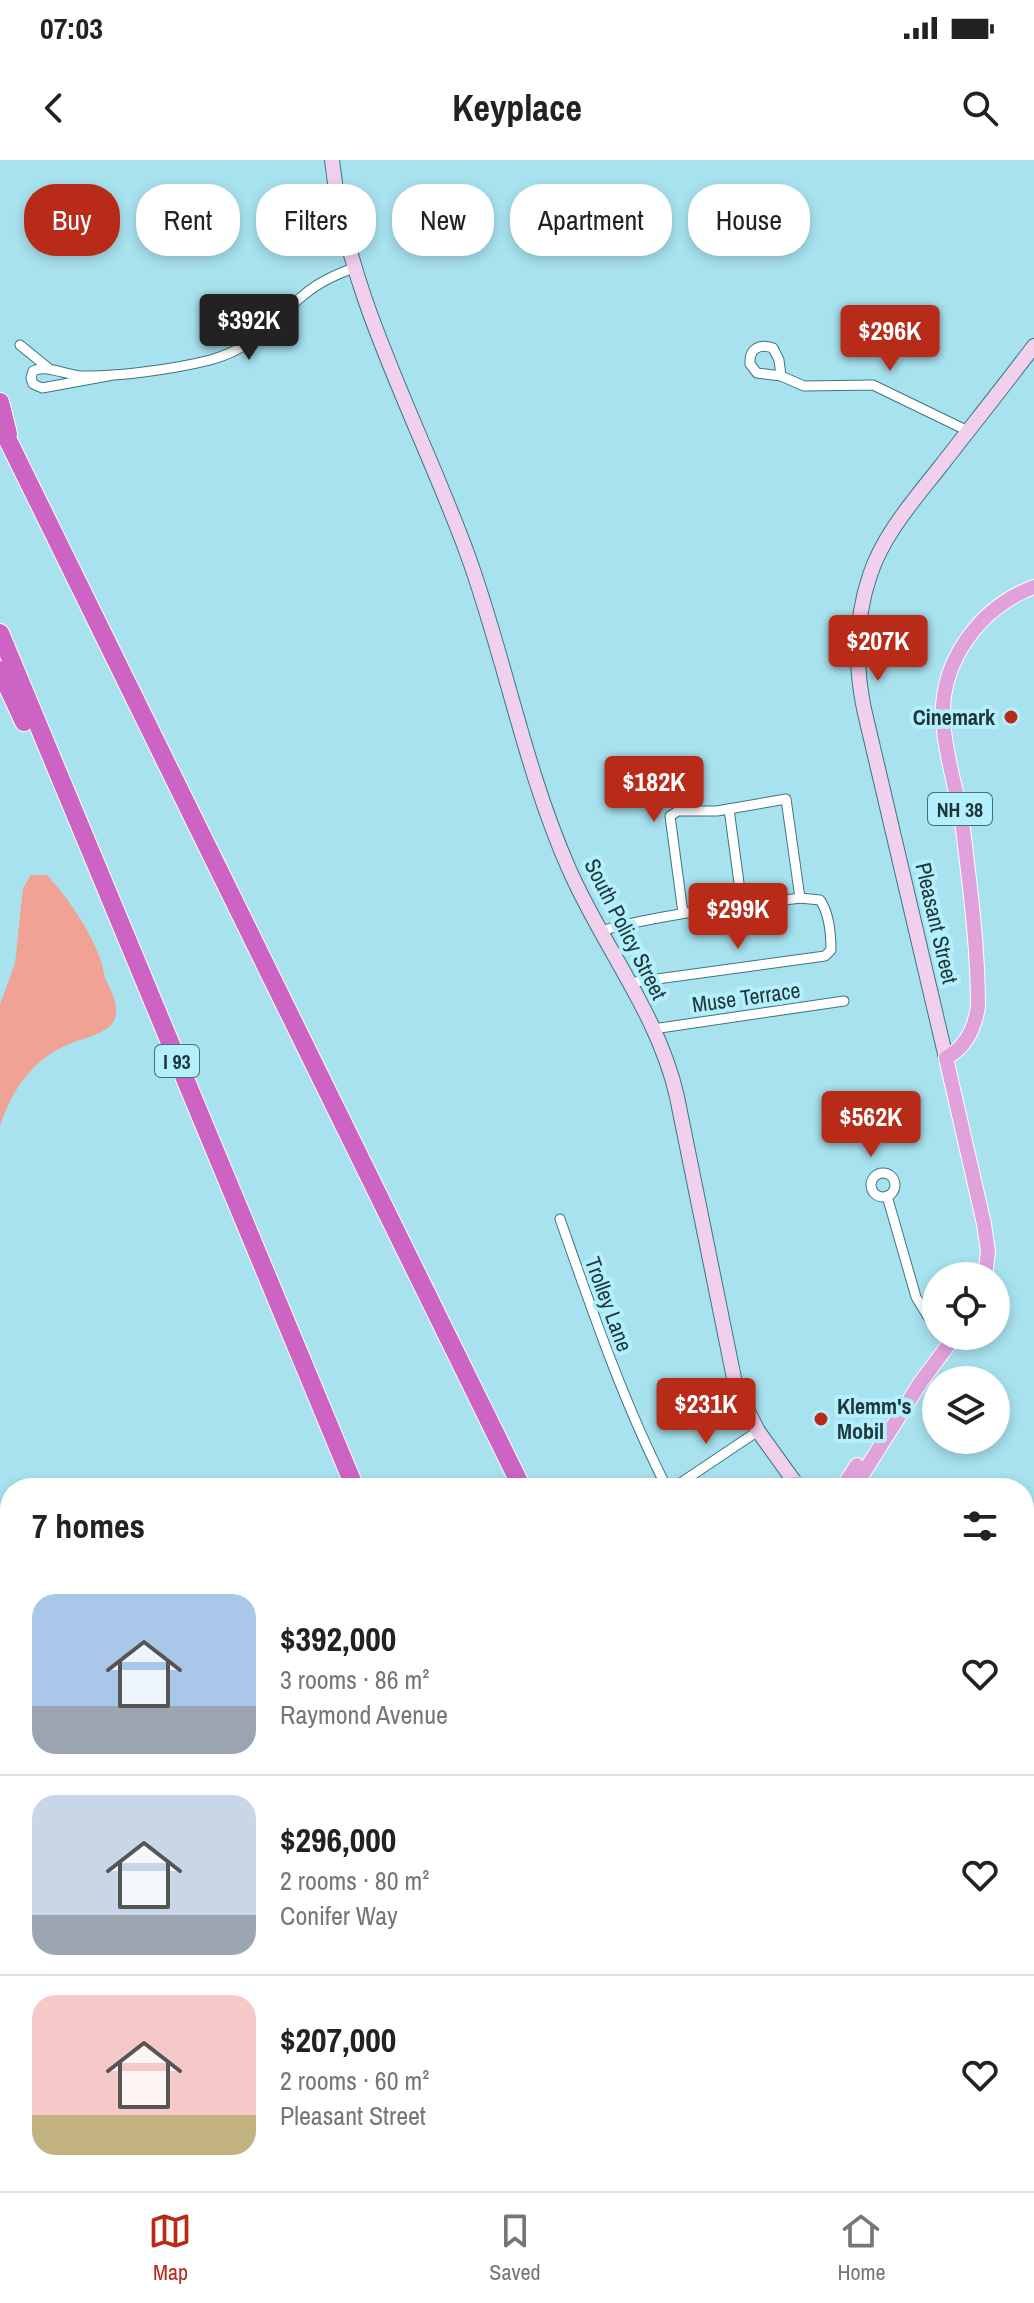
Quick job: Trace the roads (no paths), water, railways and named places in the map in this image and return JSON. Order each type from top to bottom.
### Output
[{"type":"highway","points":[[0,402],[10,444]]},
{"type":"highway","points":[[0,424],[517,1478]]},
{"type":"highway","name":"I 93","points":[[0,633],[351,1478]]},
{"type":"highway","points":[[0,670],[112,906]]},
{"type":"main road","name":"NH 38","points":[[946,1058],[957,1052],[971,1033],[977,1015],[978,997],[963,826],[944,732],[945,694],[954,662],[972,632],[1000,605],[1034,587]]},
{"type":"main road","name":"Pleasant Street","points":[[946,1058],[984,1224],[987,1262]]},
{"type":"main road","points":[[851,1478],[941,1350]]},
{"type":"street","name":"South Policy Street","points":[[332,160],[354,268],[466,552],[555,835],[600,931],[653,1029],[673,1079],[733,1378],[758,1431],[792,1478]]},
{"type":"street","points":[[49,369],[20,345],[33,384],[42,388],[208,361],[236,350],[263,333],[313,287],[354,268]]},
{"type":"street","name":"Pleasant Street","points":[[946,1058],[864,709],[857,652],[860,614],[876,559],[895,526],[1034,346]]},
{"type":"street","points":[[31,378],[38,368],[79,376],[113,375]]},
{"type":"street","points":[[781,376],[804,386],[873,385],[968,431]]},
{"type":"street","points":[[683,913],[670,816],[678,811],[729,809],[786,799],[800,898]]},
{"type":"street","points":[[729,809],[742,905]]},
{"type":"street","points":[[600,931],[643,919],[800,898],[820,900],[825,907],[831,938],[831,950],[825,956],[628,983]]},
{"type":"street","name":"Muse Terrace","points":[[653,1029],[844,1001]]},
{"type":"street","points":[[887,1196],[916,1297],[922,1307]]},
{"type":"street","name":"Trolley Lane","points":[[560,1219],[587,1301],[622,1391],[665,1478]]},
{"type":"street","points":[[685,1478],[758,1431]]},
{"type":"place","name":"Cinemark","points":[[1011,717]]},
{"type":"place","name":"Klemm's Mobil","points":[[821,1419]]}]
